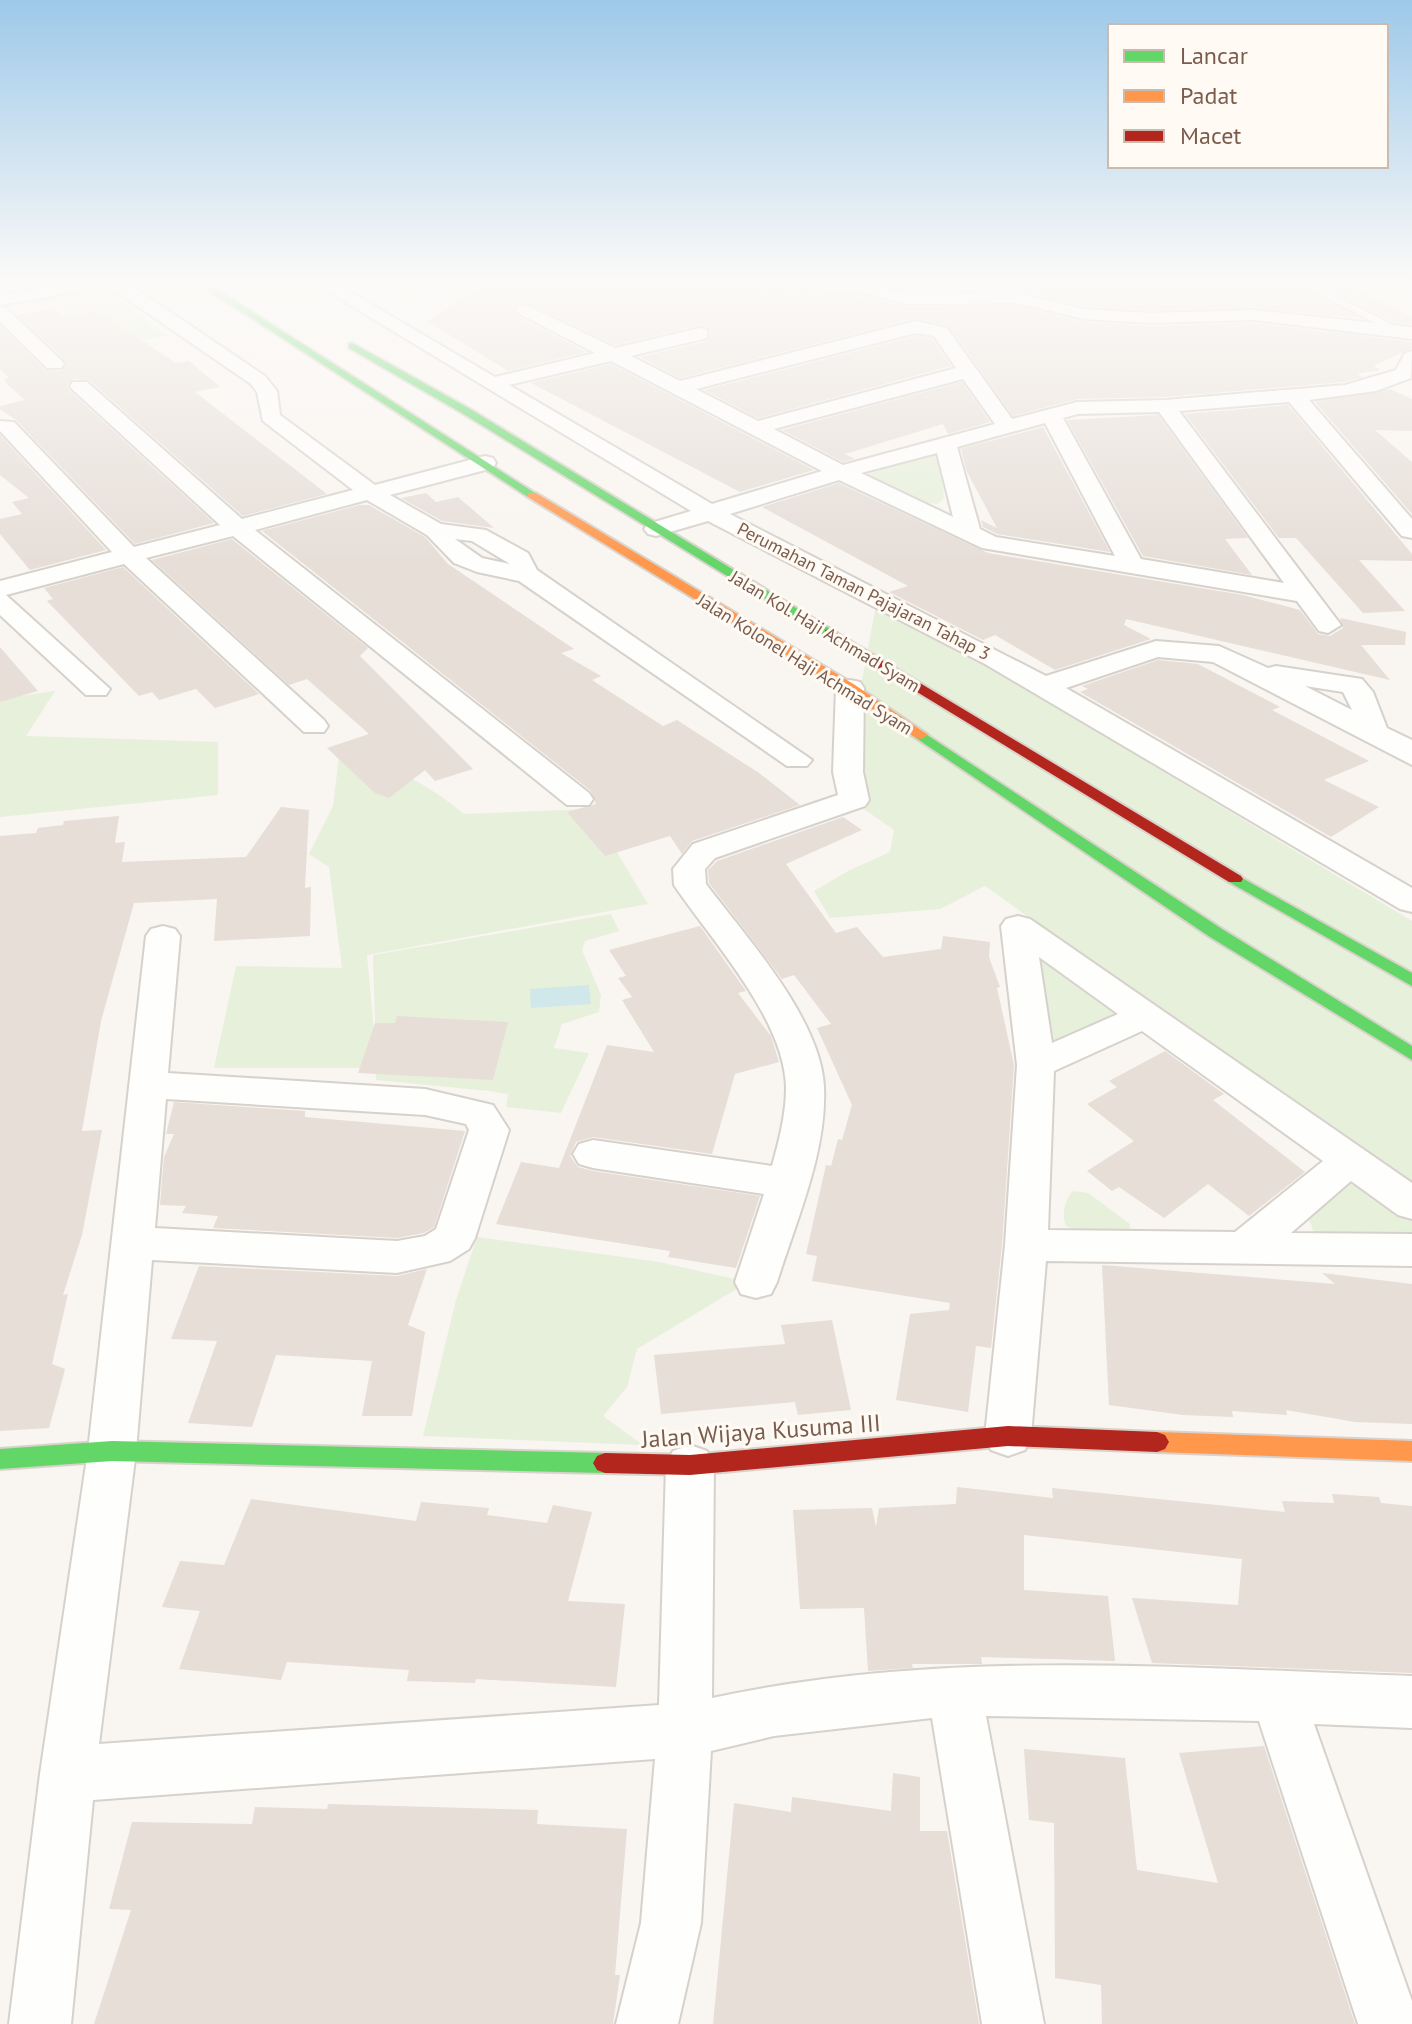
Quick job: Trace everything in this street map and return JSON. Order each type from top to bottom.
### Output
[{"type":"main road","name":"Jalan Kolonel Haji Achmad Syam","points":[[342,373],[592,533],[850,688],[1216,933],[1412,1054]]},
{"type":"main road","name":"Jalan Kol. Haji Achmad Syam","points":[[401,373],[1263,896],[1412,980]]},
{"type":"main road","name":"Jalan Wijaya Kusuma III","points":[[0,1459],[112,1451],[690,1465],[1008,1436],[1412,1451]]},
{"type":"street","points":[[248,373],[267,391],[270,417],[371,493],[435,530],[446,550],[490,570],[526,574],[797,760]]},
{"type":"street","name":"Perumahan Taman Pajajaran Tahap 3","points":[[479,373],[709,512],[1044,686],[1412,902]]},
{"type":"street","points":[[495,383],[535,373]]},
{"type":"street","points":[[649,373],[970,535],[1014,549],[1303,594]]},
{"type":"street","points":[[678,388],[735,373]]},
{"type":"street","points":[[755,428],[960,373]]},
{"type":"street","points":[[971,373],[1006,425]]},
{"type":"street","points":[[656,529],[841,472],[1077,408],[1165,406],[1362,389],[1391,381],[1404,373]]},
{"type":"street","points":[[80,386],[238,528],[578,799]]},
{"type":"street","points":[[1295,396],[1410,531]]},
{"type":"street","points":[[1165,406],[1281,566],[1328,625]]},
{"type":"street","points":[[1052,416],[1133,567]]},
{"type":"street","points":[[7,426],[130,557],[314,726]]},
{"type":"street","points":[[945,443],[970,535]]},
{"type":"street","points":[[5,591],[485,463]]},
{"type":"street","points":[[0,560],[5,591],[96,689]]},
{"type":"street","points":[[1133,567],[1281,566]]},
{"type":"street","points":[[1044,686],[1156,649],[1219,654],[1253,672],[1352,685],[1359,692],[1375,733],[1407,749],[1412,756]]},
{"type":"street","points":[[756,1282],[786,1183],[801,1117],[805,1086],[802,1063],[781,1018],[690,885],[687,871],[691,860],[704,851],[854,800],[848,772],[850,688]]},
{"type":"street","points":[[1008,1436],[1026,1245],[1036,1065],[1018,926],[1412,1204]]},
{"type":"street","points":[[40,2024],[68,1774],[112,1451],[163,936]]},
{"type":"street","points":[[1036,1065],[1145,1016]]},
{"type":"street","points":[[133,1243],[397,1257],[435,1250],[454,1238],[489,1130],[479,1114],[425,1102],[147,1085]]},
{"type":"street","points":[[593,1154],[786,1183]]},
{"type":"street","points":[[1243,1249],[1352,1159]]},
{"type":"street","points":[[1026,1245],[1412,1250]]},
{"type":"street","points":[[647,2024],[671,1923],[685,1730],[690,1465]]},
{"type":"street","points":[[68,1774],[685,1730],[749,1713],[954,1690],[1102,1688],[1412,1702]]},
{"type":"street","points":[[954,1690],[1013,2024]]},
{"type":"street","points":[[1278,1698],[1389,2024]]},
{"type":"green space","points":[[988,437],[989,446],[947,452],[940,457],[944,498],[938,504],[920,503],[861,476]]},
{"type":"green space","points":[[877,600],[1412,921],[1412,1190],[985,886],[940,909],[830,918],[814,891],[890,852],[894,830],[841,793]]},
{"type":"green space","points":[[55,691],[26,736],[218,742],[218,795],[0,817],[0,699]]},
{"type":"green space","points":[[339,756],[374,763],[406,776],[464,814],[591,809],[648,904],[367,955],[376,1053],[373,955],[611,914],[619,931],[585,941],[582,950],[601,995],[599,1012],[562,1024],[554,1048],[589,1053],[561,1113],[506,1107],[508,1094],[376,1080],[376,1068],[214,1068],[236,966],[342,968],[329,867],[309,854],[333,806]]},
{"type":"green space","points":[[1036,949],[1122,1015],[1051,1048]]},
{"type":"green space","points":[[1359,1182],[1412,1214],[1412,1239],[1320,1234],[1313,1230],[1309,1219],[1351,1183]]},
{"type":"green space","points":[[1073,1191],[1088,1193],[1130,1224],[1130,1232],[1080,1232],[1066,1226],[1065,1208]]},
{"type":"green space","points":[[477,1237],[659,1262],[748,1282],[637,1349],[627,1387],[603,1416],[643,1445],[423,1436],[456,1300]]},
{"type":"water","points":[[589,985],[591,1004],[531,1008],[530,989]]},
{"type":"building","points":[[4,373],[204,373],[220,387],[195,392],[327,494],[243,516],[89,380],[73,379],[67,386],[71,392],[214,523],[135,544],[16,420],[0,409],[0,406],[25,400],[4,379],[9,378]]},
{"type":"building","points":[[571,373],[629,373],[814,470],[740,492],[531,383]]},
{"type":"building","points":[[671,373],[698,373],[680,378]]},
{"type":"building","points":[[769,373],[923,373],[758,418],[704,390]]},
{"type":"building","points":[[983,373],[1360,373],[1357,374],[1363,377],[1344,382],[1165,397],[1077,399],[1013,416]]},
{"type":"building","points":[[962,382],[990,422],[948,434],[943,424],[845,454],[855,459],[843,462],[782,430]]},
{"type":"building","points":[[1390,389],[1412,399],[1412,431],[1375,430],[1412,462],[1412,514],[1315,402]]},
{"type":"building","points":[[1288,405],[1412,554],[1412,561],[1359,560],[1405,611],[1363,613],[1296,538],[1279,538],[1185,414]]},
{"type":"building","points":[[1158,415],[1248,538],[1225,539],[1252,575],[1143,556],[1067,420]]},
{"type":"building","points":[[1043,427],[1110,552],[997,534],[983,527],[981,520],[997,528],[966,470],[961,449]]},
{"type":"building","points":[[0,435],[106,550],[30,570],[0,534],[0,519],[22,514],[12,502],[29,498],[0,475]]},
{"type":"building","points":[[839,483],[988,553],[1243,595],[1300,610],[1318,634],[1330,636],[1343,628],[1340,618],[1406,632],[1405,645],[1361,645],[1390,680],[1126,619],[1124,625],[1151,639],[1055,670],[995,635],[983,640],[889,592],[908,586],[762,507]]},
{"type":"building","points":[[426,493],[436,502],[458,497],[494,528],[442,521],[401,498]]},
{"type":"building","points":[[369,505],[425,537],[448,564],[574,649],[561,653],[601,676],[592,680],[663,726],[677,720],[759,773],[800,805],[692,841],[682,854],[670,836],[605,856],[567,812],[596,804],[591,791],[262,531]]},
{"type":"building","points":[[232,539],[368,648],[360,656],[473,769],[435,781],[425,770],[389,798],[375,793],[327,748],[369,734],[307,679],[289,685],[152,560]]},
{"type":"building","points":[[123,567],[259,694],[215,708],[196,689],[159,700],[152,692],[139,696],[47,601],[53,599],[44,588]]},
{"type":"building","points":[[0,647],[38,691],[0,702]]},
{"type":"building","points":[[1158,660],[1198,664],[1280,707],[1272,710],[1369,761],[1324,780],[1379,807],[1331,837],[1080,692],[1088,689],[1082,686]]},
{"type":"building","points":[[281,807],[309,810],[305,888],[311,887],[310,936],[214,941],[217,899],[134,903],[101,1021],[82,1131],[102,1130],[82,1235],[63,1295],[68,1294],[52,1364],[65,1369],[63,1377],[49,1428],[0,1431],[0,836],[36,833],[38,828],[63,825],[64,821],[119,816],[115,843],[125,842],[122,862],[246,857]]},
{"type":"building","points":[[843,817],[862,830],[786,864],[836,933],[857,927],[883,957],[941,949],[943,936],[990,942],[989,957],[1000,987],[997,988],[1014,1065],[1002,1245],[991,1348],[976,1346],[968,1412],[896,1400],[910,1314],[949,1310],[950,1303],[812,1281],[817,1256],[806,1254],[826,1165],[831,1166],[852,1105],[817,1028],[831,1024],[794,975],[782,979],[709,883],[708,870],[717,861]]},
{"type":"building","points":[[700,926],[746,991],[738,993],[771,1036],[779,1062],[735,1074],[712,1154],[593,1137],[576,1142],[570,1156],[578,1167],[593,1171],[760,1196],[736,1268],[668,1257],[670,1251],[496,1224],[521,1162],[559,1168],[607,1045],[654,1052],[622,1000],[632,997],[618,978],[626,976],[609,950]]},
{"type":"building","points":[[397,1016],[508,1022],[493,1080],[358,1073],[375,1023],[395,1023]]},
{"type":"building","points":[[1165,1051],[1224,1094],[1213,1100],[1305,1172],[1249,1216],[1208,1184],[1164,1218],[1119,1187],[1112,1191],[1087,1171],[1134,1141],[1087,1104],[1117,1087],[1109,1081]]},
{"type":"building","points":[[174,1102],[305,1111],[305,1117],[465,1131],[434,1227],[424,1233],[397,1238],[213,1228],[218,1216],[182,1213],[186,1206],[160,1205],[164,1157],[174,1134],[166,1134]]},
{"type":"building","points":[[1102,1265],[1335,1284],[1322,1273],[1412,1284],[1412,1424],[1355,1422],[1286,1410],[1287,1415],[1232,1411],[1233,1417],[1183,1415],[1109,1405]]},
{"type":"building","points":[[199,1266],[397,1276],[427,1269],[408,1325],[425,1332],[412,1416],[362,1416],[372,1361],[276,1355],[252,1427],[188,1423],[217,1341],[171,1339]]},
{"type":"building","points":[[832,1320],[851,1410],[798,1415],[795,1402],[661,1414],[654,1355],[785,1344],[781,1325]]},
{"type":"building","points":[[957,1487],[1053,1498],[1052,1488],[1285,1512],[1282,1501],[1334,1503],[1332,1494],[1379,1497],[1381,1503],[1412,1506],[1412,1673],[1152,1663],[1132,1598],[1238,1605],[1242,1559],[1024,1535],[1024,1590],[1108,1596],[1115,1661],[981,1657],[982,1664],[912,1664],[913,1668],[868,1671],[864,1608],[800,1609],[793,1510],[872,1508],[876,1527],[879,1508],[956,1504]]},
{"type":"building","points":[[251,1499],[416,1521],[421,1502],[489,1508],[487,1515],[547,1523],[553,1505],[592,1512],[568,1601],[625,1604],[616,1687],[476,1679],[475,1683],[407,1681],[409,1670],[287,1662],[281,1680],[179,1669],[200,1611],[162,1607],[180,1561],[224,1565]]},
{"type":"building","points":[[1264,1746],[1355,2024],[1102,2024],[1101,1985],[1055,1978],[1054,1823],[1029,1820],[1024,1749],[1125,1758],[1137,1870],[1218,1883],[1179,1753]]},
{"type":"building","points":[[893,1773],[920,1777],[920,1831],[947,1831],[979,2024],[713,2024],[734,1803],[791,1812],[792,1797],[891,1811]]},
{"type":"building","points":[[328,1804],[538,1810],[537,1824],[627,1829],[615,1975],[620,1975],[613,2024],[94,2024],[131,1910],[109,1909],[132,1822],[252,1824],[255,1807],[327,1809]]},
{"type":"traffic: fast","points":[[342,373],[532,495]]},
{"type":"traffic: fast","points":[[400,373],[830,633]]},
{"type":"traffic: fast","points":[[921,735],[1216,933],[1412,1054]]},
{"type":"traffic: fast","points":[[1235,879],[1412,980]]},
{"type":"traffic: fast","points":[[0,1459],[112,1451],[605,1463]]},
{"type":"traffic: slow","points":[[532,495],[850,688],[921,735]]},
{"type":"traffic: slow","points":[[1157,1442],[1412,1451]]},
{"type":"traffic: jam","points":[[830,633],[1235,879]]},
{"type":"traffic: jam","points":[[605,1463],[690,1465],[1008,1436],[1157,1442]]}]
